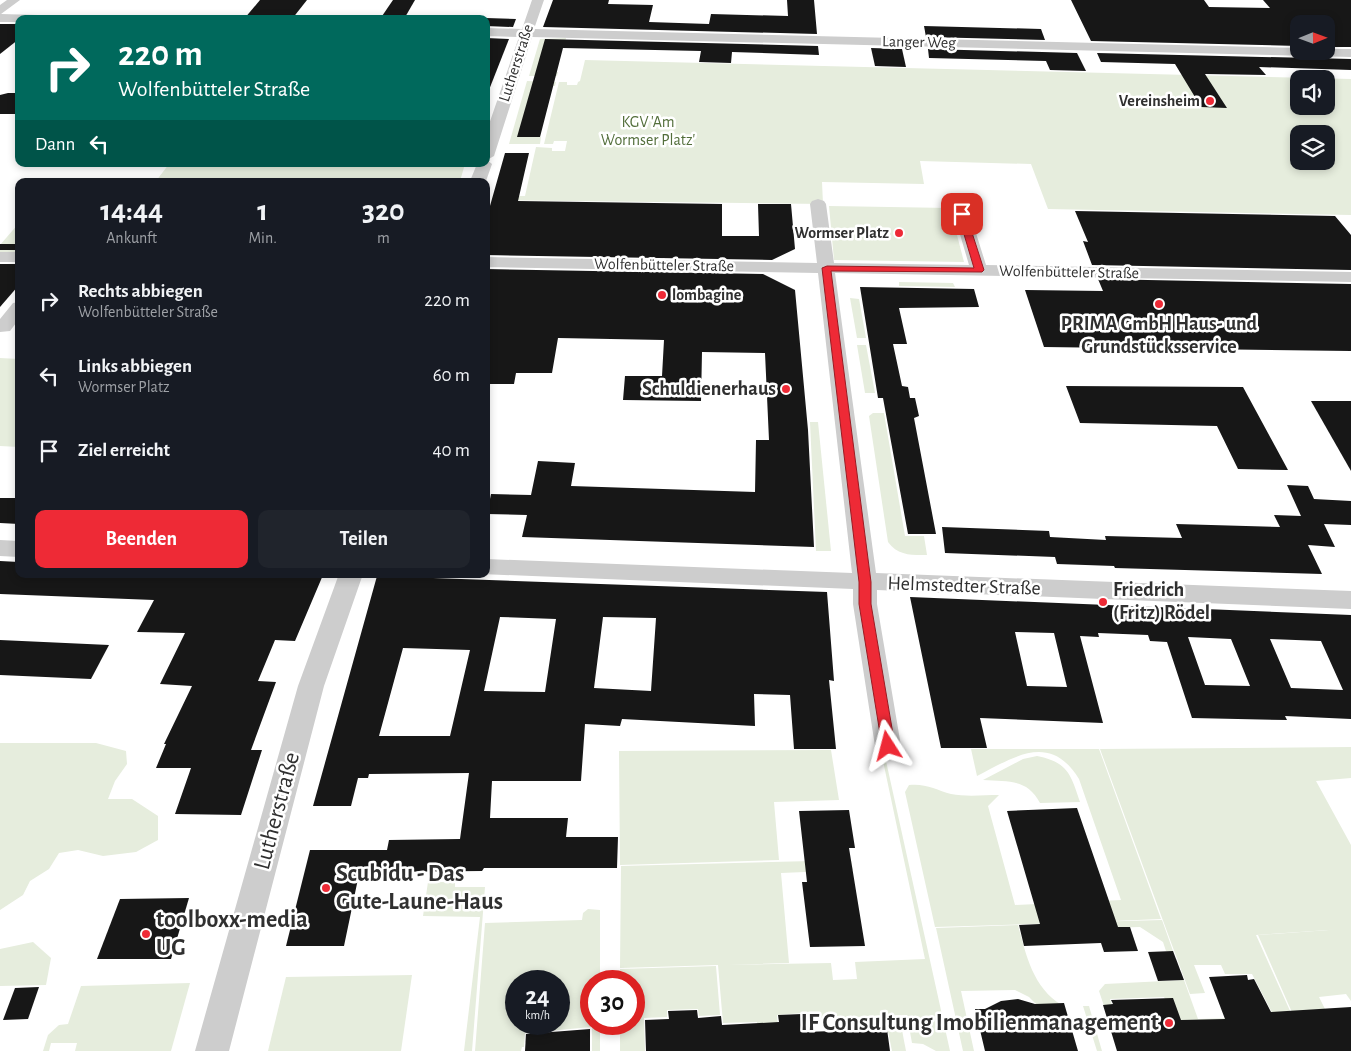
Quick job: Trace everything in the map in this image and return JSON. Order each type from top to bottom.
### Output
[{"type":"street","name":"Lutherstraße","points":[[490,144],[538,0]]},
{"type":"street","points":[[0,11],[8,2]]},
{"type":"street","points":[[0,18],[15,18]]},
{"type":"street","name":"Langer Weg","points":[[490,32],[1351,53]]},
{"type":"street","points":[[818,204],[865,582],[865,604],[888,746]]},
{"type":"street","points":[[962,214],[979,270]]},
{"type":"street","points":[[0,257],[15,257]]},
{"type":"street","name":"Wolfenbütteler Straße","points":[[490,262],[1351,277]]},
{"type":"street","points":[[3,327],[15,312]]},
{"type":"street","points":[[0,548],[15,549]]},
{"type":"street","name":"Helmstedter Straße","points":[[490,567],[1351,600]]},
{"type":"street","name":"Lutherstraße","points":[[212,1051],[311,686],[350,578]]},
{"type":"green space","points":[[566,38],[565,43],[536,72],[558,72],[557,76],[529,76],[540,39]]},
{"type":"green space","name":"KGV 'Am Wormser Platz'","points":[[585,60],[1290,77],[1290,115],[1335,115],[1335,79],[1351,79],[1351,215],[1048,209],[1031,164],[920,161],[924,184],[822,182],[823,204],[492,200],[493,196],[525,196],[536,147],[552,148],[552,151],[565,151],[567,141],[554,141],[553,144],[544,144],[559,82],[567,82],[567,85],[577,85],[580,81]]},
{"type":"green space","points":[[527,81],[556,82],[555,86],[532,86],[518,137],[541,137],[540,144],[509,144]]},
{"type":"green space","points":[[167,167],[464,167],[461,178],[158,178]]},
{"type":"green space","name":"Wormser Platz","points":[[829,206],[950,208],[964,262],[834,260]]},
{"type":"green space","points":[[15,228],[15,253],[0,252],[0,245]]},
{"type":"green space","points":[[899,282],[953,283],[955,287],[899,286]]},
{"type":"green space","points":[[850,298],[859,299],[866,338],[857,338]]},
{"type":"green space","points":[[857,345],[866,345],[875,393],[865,393]]},
{"type":"green space","points":[[0,358],[15,359],[15,447],[0,446]]},
{"type":"green space","points":[[873,413],[884,413],[905,536],[924,536],[927,555],[911,555],[901,552],[892,547],[888,542],[869,416]]},
{"type":"green space","points":[[810,422],[818,422],[831,551],[816,551]]},
{"type":"green space","points":[[0,743],[96,743],[126,751],[127,764],[115,781],[108,799],[132,799],[158,816],[158,840],[136,852],[103,856],[78,850],[59,853],[49,869],[30,881],[23,895],[0,910]]},
{"type":"green space","points":[[1351,747],[1351,778],[1316,781],[1351,845],[1351,1001],[1346,994],[1319,997],[1326,1011],[1309,1051],[1258,935],[1343,929],[1256,935],[1308,1051],[1292,1051],[1252,974],[1225,974],[1221,965],[1194,965],[1205,993],[1190,994],[1100,749]]},
{"type":"green space","points":[[971,749],[1099,749],[1161,919],[1089,922],[1162,920],[1173,951],[1166,951],[1163,942],[1140,927],[1064,929],[1062,923],[935,927],[905,792],[909,785],[926,786],[957,795],[999,795],[988,806],[1015,905],[1121,900],[1079,779],[1068,765],[1056,756],[1044,752],[1031,753],[1018,756],[977,776]]},
{"type":"green space","points":[[831,750],[839,800],[774,802],[779,860],[620,865],[619,751]]},
{"type":"green space","points":[[1037,756],[1056,762],[1067,771],[1080,802],[1040,803],[1035,795],[1023,785],[983,780],[1023,759]]},
{"type":"green space","points":[[883,761],[886,761],[950,1051],[936,1051],[923,1044],[912,1043],[907,1015],[804,1019],[803,1013],[777,1015],[780,1051],[760,1051],[757,1022],[723,1023],[718,965],[620,968],[621,866],[851,860],[853,870],[781,873],[789,963],[727,965],[831,963],[833,980],[857,979],[855,962],[925,959]]},
{"type":"green space","points":[[428,882],[455,882],[455,887],[485,887],[472,1051],[464,1051],[480,917],[423,916]]},
{"type":"green space","points":[[588,909],[600,910],[600,970],[580,970],[580,1028],[570,1029],[570,970],[505,970],[505,1035],[525,1035],[524,1047],[522,1047],[521,1051],[475,1051],[485,923],[582,920],[583,913]]},
{"type":"green space","points":[[1018,925],[1028,959],[1037,980],[1052,998],[1062,1005],[1038,1006],[1029,997],[1015,990],[961,991],[974,1051],[963,1051],[936,928]]},
{"type":"green space","points":[[33,942],[51,958],[46,985],[0,986],[0,949]]},
{"type":"green space","points":[[716,966],[720,1015],[699,1016],[698,1009],[667,1010],[667,1017],[645,1018],[645,970],[620,969]]},
{"type":"green space","points":[[412,975],[401,1051],[268,1051],[286,977]]},
{"type":"green space","points":[[1184,980],[1198,1019],[1233,1018],[1191,1051],[1164,997],[1110,999],[1112,1005],[1104,1006],[1099,991],[1105,984]]},
{"type":"green space","points":[[190,983],[171,1051],[75,1051],[77,1043],[51,1043],[49,1051],[43,1051],[48,1035],[59,1025],[68,1024],[81,986]]},
{"type":"green space","points":[[1083,1006],[1089,1006],[1102,1051],[1097,1051]]},
{"type":"green space","points":[[901,1025],[906,1051],[892,1051],[887,1026]]},
{"type":"green space","points":[[592,1035],[600,1035],[600,1051],[592,1051]]},
{"type":"green space","points":[[620,1035],[645,1035],[645,1051],[620,1051]]},
{"type":"building","points":[[260,0],[307,0],[295,15],[247,15]]},
{"type":"building","points":[[393,0],[415,0],[406,15],[383,15]]},
{"type":"building","points":[[553,0],[609,0],[608,4],[653,5],[649,22],[709,24],[711,14],[788,16],[787,0],[814,0],[817,34],[543,27]]},
{"type":"building","points":[[1071,0],[1204,0],[1209,7],[1270,8],[1263,0],[1351,0],[1351,47],[1335,47],[1335,15],[1290,15],[1290,46],[1091,41]]},
{"type":"building","points":[[490,18],[516,19],[513,27],[490,26]]},
{"type":"building","points":[[0,24],[15,24],[15,42],[0,54]]},
{"type":"building","points":[[924,26],[1041,29],[1045,40],[926,37]]},
{"type":"building","points":[[490,38],[509,39],[490,87]]},
{"type":"building","points":[[545,39],[818,46],[819,55],[732,52],[731,63],[699,62],[701,51],[563,48],[540,137],[517,137]]},
{"type":"building","points":[[871,48],[902,49],[906,67],[875,66]]},
{"type":"building","points":[[928,49],[1077,53],[1086,71],[1050,70],[1046,61],[929,58]]},
{"type":"building","points":[[1097,53],[1290,58],[1290,60],[1351,59],[1351,70],[1259,67],[1266,75],[1205,74],[1227,108],[1201,107],[1175,64],[1101,62]]},
{"type":"building","points":[[15,93],[15,114],[0,114],[0,95]]},
{"type":"building","points":[[505,153],[529,153],[518,201],[722,204],[722,236],[759,236],[758,204],[791,204],[795,249],[772,260],[490,255],[490,206]]},
{"type":"building","points":[[1075,211],[1335,216],[1351,235],[1351,270],[1092,265],[1083,241],[1088,242]]},
{"type":"building","points":[[0,244],[15,244],[15,250],[0,250]]},
{"type":"building","points":[[0,264],[15,264],[15,290],[0,307]]},
{"type":"building","points":[[490,269],[763,274],[795,290],[808,430],[814,547],[522,537],[527,515],[490,514],[491,494],[531,495],[538,461],[575,463],[571,486],[755,492],[756,440],[769,440],[765,353],[702,352],[701,401],[623,400],[625,376],[662,376],[664,340],[558,338],[552,373],[516,373],[514,384],[490,384]]},
{"type":"building","points":[[1098,279],[1351,284],[1351,351],[1044,347],[1025,290],[1103,291]]},
{"type":"building","points":[[860,287],[974,289],[979,307],[899,308],[907,344],[893,344],[902,386],[908,387],[910,398],[915,398],[919,416],[914,418],[936,534],[908,534],[883,398],[878,398]]},
{"type":"building","points":[[1066,386],[1243,387],[1288,470],[1238,469],[1217,426],[1080,423]]},
{"type":"building","points":[[1311,401],[1351,401],[1351,471]]},
{"type":"building","points":[[1287,485],[1308,486],[1314,499],[1351,501],[1351,525],[1324,524],[1335,547],[1308,545],[1322,574],[1115,568],[1114,566],[1057,564],[1055,557],[945,553],[942,527],[1049,531],[1050,537],[1106,540],[1105,536],[1182,538],[1176,524],[1280,527],[1274,515],[1301,516]]},
{"type":"building","points":[[0,498],[15,498],[15,524],[0,523]]},
{"type":"building","points":[[0,561],[15,562],[15,578],[322,578],[295,641],[275,640],[258,681],[276,682],[251,750],[262,750],[241,815],[175,814],[191,768],[156,768],[166,744],[164,744],[192,686],[160,684],[185,633],[137,632],[154,600],[0,594]]},
{"type":"building","points":[[376,578],[433,578],[827,592],[834,681],[829,680],[836,749],[794,749],[790,695],[754,694],[755,726],[622,719],[620,726],[585,724],[581,781],[492,781],[490,818],[568,818],[566,837],[618,837],[617,868],[484,868],[482,871],[376,872],[375,874],[359,874],[344,946],[286,946],[310,850],[387,850],[389,840],[460,839],[469,773],[369,774],[368,778],[358,778],[351,806],[313,806]],"holes":[[[500,617],[556,619],[545,692],[484,691]],[[603,617],[656,618],[651,691],[594,688]],[[403,648],[470,650],[450,736],[379,736]]]},
{"type":"building","points":[[910,597],[1351,615],[1351,719],[1285,716],[1287,720],[1192,718],[1167,642],[1150,641],[1148,635],[1098,633],[1099,637],[1080,636],[1103,723],[980,718],[987,748],[941,748]],"holes":[[[1015,632],[1054,633],[1067,687],[1027,686]],[[1188,637],[1231,639],[1250,686],[1205,685]],[[1270,639],[1321,641],[1343,690],[1291,688]]]},
{"type":"building","points":[[0,640],[109,645],[91,679],[0,675]]},
{"type":"building","points":[[1077,808],[1118,927],[1130,927],[1138,951],[1104,952],[1101,943],[1024,946],[1019,925],[1040,924],[1007,811]]},
{"type":"building","points":[[849,810],[855,848],[849,848],[865,946],[810,947],[802,882],[807,882],[799,811]]},
{"type":"building","points":[[189,898],[171,959],[97,959],[120,899]]},
{"type":"building","points":[[1173,951],[1184,980],[1158,981],[1148,952]]},
{"type":"building","points":[[1247,975],[1248,980],[1254,979],[1271,1012],[1351,1007],[1351,1051],[1117,1051],[1103,1005],[1113,1004],[1111,1000],[1173,998],[1181,1020],[1225,1019],[1209,977]]},
{"type":"building","points":[[39,987],[28,1019],[3,1020],[15,988]]},
{"type":"building","points":[[1018,999],[1035,1004],[1064,1003],[1078,1051],[985,1051],[975,1009],[985,1009],[1001,1001]]},
{"type":"building","points":[[697,1010],[698,1018],[721,1016],[722,1025],[779,1022],[778,1015],[802,1014],[805,1032],[887,1029],[890,1051],[646,1051],[645,1020],[669,1019],[668,1011]]},
{"type":"building","points":[[580,1030],[580,1035],[590,1035],[590,1051],[525,1051],[526,1035],[570,1035],[570,1031]]},
{"type":"place","name":"Vereinsheim","points":[[1210,101]]},
{"type":"place","name":"Wormser Platz","points":[[899,233]]},
{"type":"place","name":"lombagine","points":[[662,295]]},
{"type":"place","name":"PRIMA GmbH Haus- und Grundstücksservice","points":[[1159,304]]},
{"type":"place","name":"Schuldienerhaus","points":[[786,389]]},
{"type":"place","name":"Friedrich (Fritz) Rödel","points":[[1103,602]]},
{"type":"place","name":"Scubidu - Das Gute-Laune-Haus","points":[[326,888]]},
{"type":"place","name":"toolboxx-media UG","points":[[146,934]]},
{"type":"place","name":"IF Consultung Imobilienmanagement","points":[[1169,1023]]},
{"type":"route","points":[[888,746],[865,604],[865,582],[827,268],[979,270],[962,214]]}]
